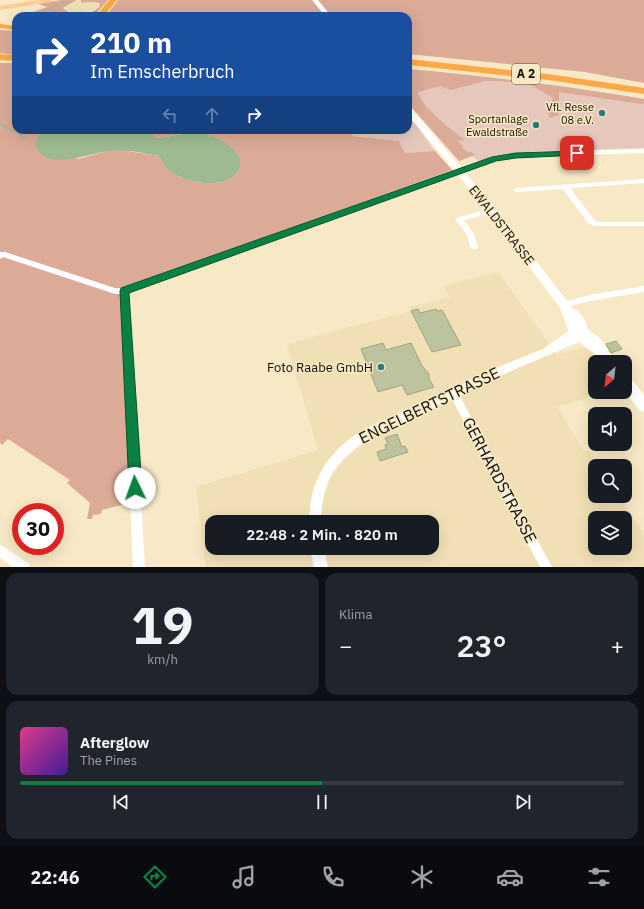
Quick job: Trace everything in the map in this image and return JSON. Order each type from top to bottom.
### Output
[{"type":"highway","points":[[103,12],[113,0]]},
{"type":"highway","points":[[0,22],[12,24]]},
{"type":"highway","points":[[0,26],[12,28]]},
{"type":"highway","points":[[0,57],[12,58]]},
{"type":"highway","name":"A 2","points":[[412,58],[533,71],[644,87]]},
{"type":"highway","name":"A 2","points":[[412,62],[548,77],[644,91]]},
{"type":"main road","points":[[0,8],[50,0]]},
{"type":"main road","points":[[315,0],[325,12]]},
{"type":"main road","name":"EWALDSTRASSE","points":[[412,115],[492,211],[564,304],[579,333]]},
{"type":"main road","points":[[579,333],[604,355]]},
{"type":"main road","points":[[640,392],[644,406]]},
{"type":"street","points":[[1,255],[115,291],[125,291],[459,170],[495,159],[516,155],[644,151]]},
{"type":"street","points":[[516,190],[644,182]]},
{"type":"street","points":[[566,188],[590,220],[596,224],[644,224]]},
{"type":"street","points":[[474,247],[470,234],[459,219],[492,211]]},
{"type":"street","points":[[564,304],[589,298],[644,289]]},
{"type":"street","points":[[125,291],[139,567]]},
{"type":"street","name":"ENGELBERTSTRASSE","points":[[315,515],[319,490],[325,474],[338,455],[350,443],[368,433],[454,394],[500,371],[562,346],[579,333]]},
{"type":"street","name":"GERHARDSTRASSE","points":[[454,394],[546,567]]},
{"type":"street","points":[[1,553],[24,567]]},
{"type":"street","points":[[318,555],[321,567]]},
{"type":"shaded area","points":[[61,0],[77,0],[63,8],[69,12],[33,12],[47,7],[38,4],[20,7]]},
{"type":"shaded area","points":[[78,0],[81,0],[80,3],[93,2],[100,5],[95,9],[84,12],[71,12],[66,8]]},
{"type":"shaded area","points":[[81,0],[108,0],[98,12],[92,12],[100,6],[99,3],[81,3]]},
{"type":"shaded area","points":[[118,0],[644,0],[644,83],[585,72],[412,54],[412,12],[109,12]]},
{"type":"shaded area","points":[[0,30],[12,31],[12,54],[0,53]]},
{"type":"shaded area","points":[[0,63],[12,63],[12,134],[40,134],[39,135],[78,159],[108,151],[121,150],[159,156],[168,170],[176,175],[194,181],[214,183],[231,179],[237,173],[240,166],[240,160],[237,154],[226,143],[207,134],[352,134],[353,136],[399,141],[405,153],[435,151],[452,170],[123,288],[129,503],[102,510],[101,514],[93,515],[92,519],[87,519],[90,503],[67,483],[70,480],[8,439],[2,445],[0,443]]},
{"type":"shaded area","name":"Sportanlage Ewaldstraße","points":[[412,69],[555,85],[644,99],[644,148],[522,152],[478,161],[472,156],[459,161],[412,108]]},
{"type":"shaded area","points":[[412,69],[497,78],[644,99],[644,103],[642,104],[559,92],[559,115],[550,118],[547,111],[553,98],[531,85],[500,81],[485,81],[451,90],[440,86],[418,92],[424,104],[430,111],[465,140],[457,140],[463,146],[461,147],[475,155],[459,161],[412,108]]},
{"type":"shaded area","points":[[412,122],[414,122],[435,151],[405,153],[399,141],[353,136],[352,134],[412,134]]},
{"type":"shaded area","points":[[152,134],[181,134],[161,137],[155,138]]},
{"type":"shaded area","points":[[152,134],[156,138],[182,134],[207,134],[220,139],[232,148],[240,160],[240,166],[237,173],[231,179],[223,182],[203,183],[184,178],[169,171],[159,156],[122,151],[110,151],[79,158],[57,160],[47,158],[40,152],[35,143],[39,135]]},
{"type":"shaded area","points":[[498,272],[557,355],[581,347],[592,351],[595,355],[588,355],[588,398],[557,407],[584,451],[590,451],[595,459],[588,459],[588,503],[623,503],[629,511],[588,511],[588,555],[632,555],[632,516],[644,535],[644,567],[206,567],[196,487],[318,450],[287,345],[411,311],[409,307],[450,297],[443,286]]},
{"type":"building","points":[[418,309],[420,313],[436,309],[437,311],[442,310],[461,345],[432,352],[411,311]]},
{"type":"building","points":[[616,341],[622,349],[611,353],[606,344]]},
{"type":"building","points":[[383,343],[386,350],[411,343],[422,366],[429,374],[429,379],[434,387],[407,395],[402,385],[378,392],[361,349]]},
{"type":"building","points":[[397,434],[402,447],[405,446],[408,452],[380,461],[377,452],[386,449],[385,445],[388,444],[385,438]]},
{"type":"waterway","points":[[42,12],[70,0]]},
{"type":"waterway","points":[[0,124],[12,130]]},
{"type":"waterway","points":[[19,134],[26,138]]},
{"type":"place","name":"VfL Resse 08 e.V.","points":[[602,113]]},
{"type":"place","name":"Sportanlage Ewaldstraße","points":[[536,125]]},
{"type":"place","name":"Foto Raabe GmbH","points":[[381,367]]},
{"type":"route","points":[[135,488],[125,291],[472,166],[495,159],[516,155],[577,153]]}]
